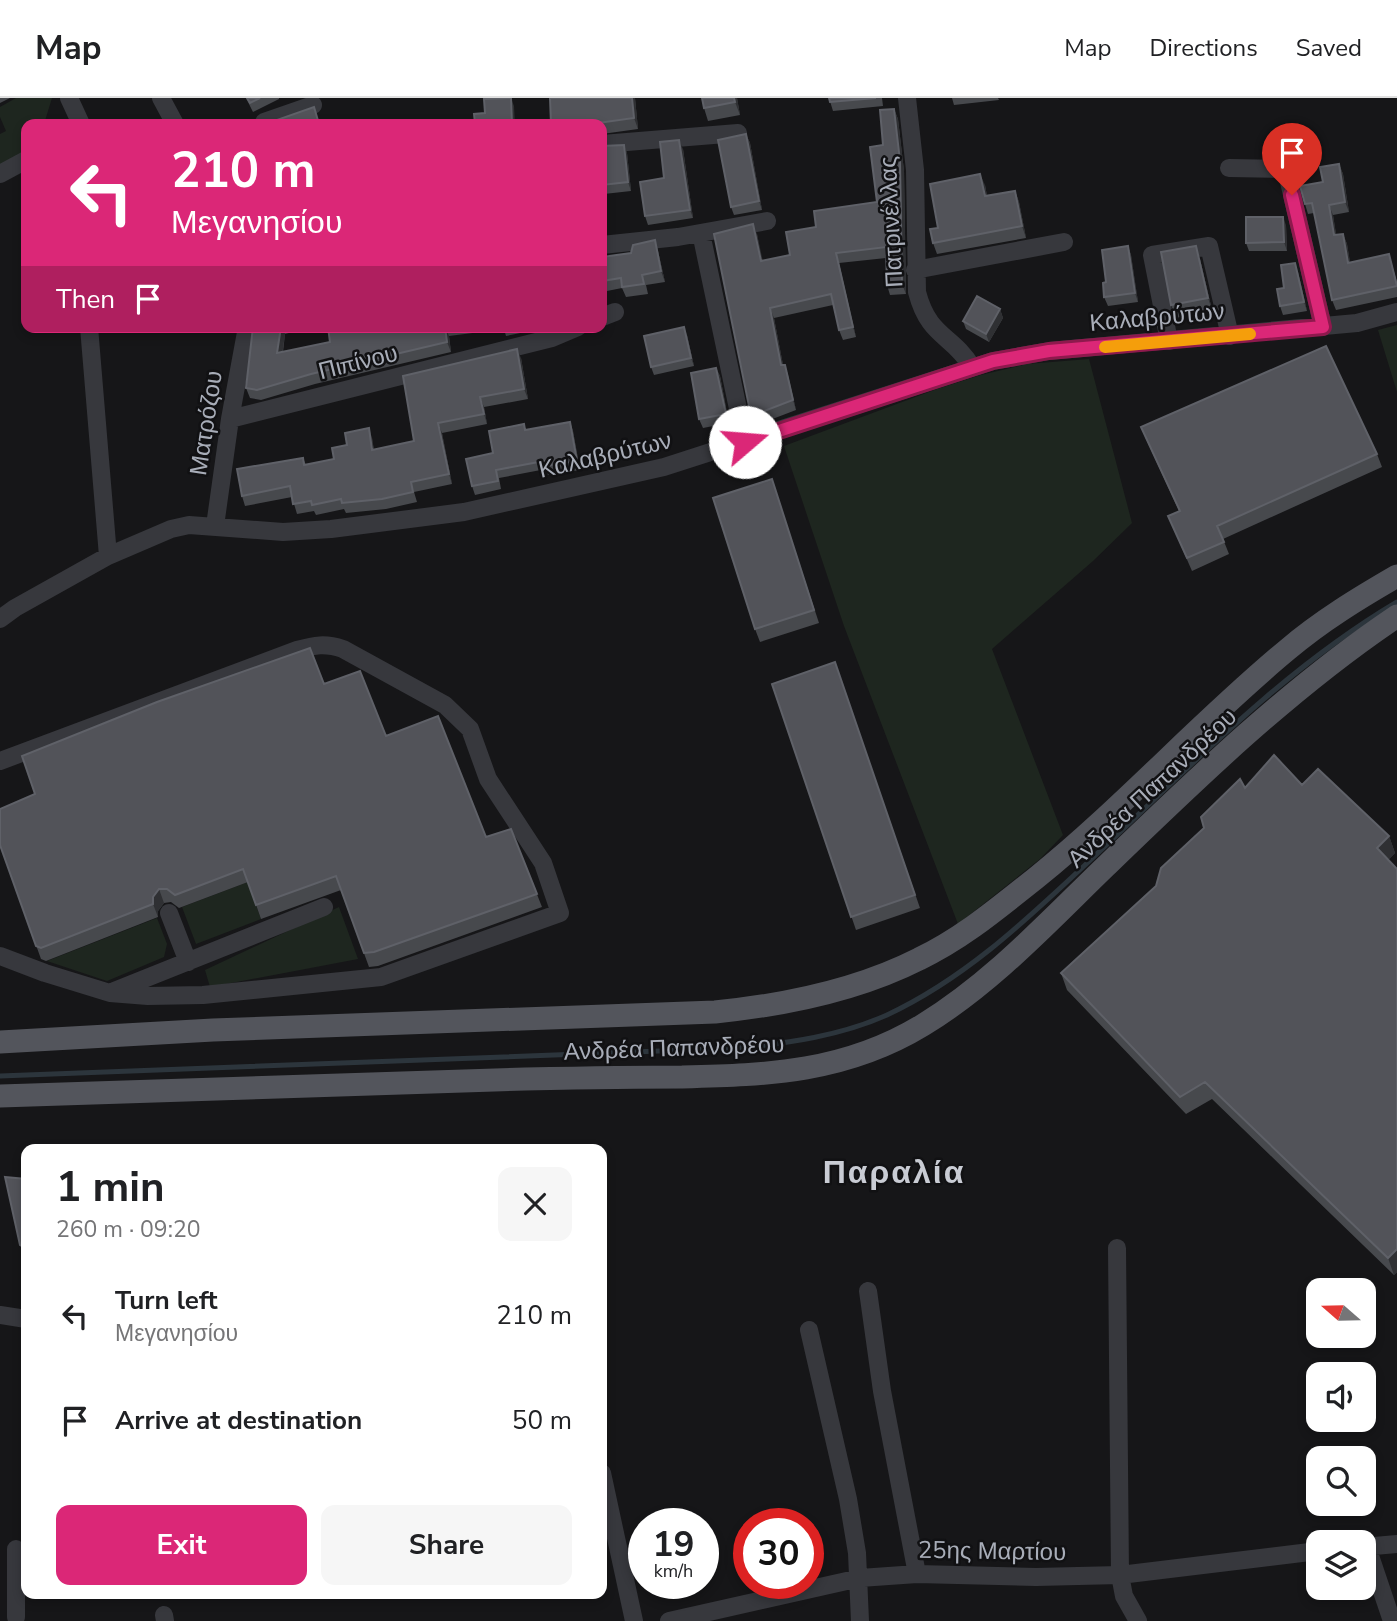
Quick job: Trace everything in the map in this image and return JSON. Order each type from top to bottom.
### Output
[{"type":"main road","name":"Ανδρέα Παπανδρέου","points":[[0,1042],[213,1030],[715,1012],[778,1003],[847,988],[919,960],[993,914],[1084,839],[1287,650],[1329,618],[1397,576]]},
{"type":"main road","name":"Ανδρέα Παπανδρέου","points":[[0,1096],[549,1079],[759,1076],[828,1065],[857,1057],[900,1039],[926,1024],[979,985],[1161,812],[1275,710],[1357,644],[1397,616]]},
{"type":"street","points":[[69,98],[79,119]]},
{"type":"street","points":[[160,98],[173,119]]},
{"type":"street","name":"Πατρινέλλας","points":[[907,98],[915,170],[917,292],[926,318],[972,367]]},
{"type":"street","points":[[277,119],[313,106]]},
{"type":"street","points":[[607,144],[738,133]]},
{"type":"street","points":[[0,174],[21,163]]},
{"type":"street","points":[[1230,168],[1286,169],[1323,327]]},
{"type":"street","points":[[607,243],[701,233],[767,221]]},
{"type":"street","points":[[701,233],[745,442]]},
{"type":"street","points":[[915,270],[1063,242]]},
{"type":"street","points":[[1169,341],[1153,255],[1209,246],[1230,336]]},
{"type":"street","name":"Καλαβρύτων","points":[[0,620],[15,608],[108,556],[170,529],[189,525],[283,532],[331,529],[464,512],[664,467],[993,361],[1049,351],[1357,323],[1397,312]]},
{"type":"street","points":[[89,333],[108,556]]},
{"type":"street","name":"Ματρόζου","points":[[215,526],[246,333]]},
{"type":"street","name":"Πιπίνου","points":[[230,419],[547,333]]},
{"type":"street","points":[[0,761],[297,650],[327,644],[343,649],[445,705],[470,729],[488,779],[537,851],[560,913],[381,977],[183,996],[110,993],[0,956]]},
{"type":"street","points":[[110,993],[324,907]]},
{"type":"street","points":[[169,913],[188,962]]},
{"type":"street","points":[[1117,1248],[1120,1575],[1124,1596],[1138,1621]]},
{"type":"street","points":[[868,1291],[882,1391],[917,1574]]},
{"type":"street","points":[[0,1315],[21,1318]]},
{"type":"street","points":[[809,1330],[848,1499],[860,1578],[860,1621]]},
{"type":"street","points":[[607,1496],[634,1621]]},
{"type":"street","points":[[1376,1546],[1397,1544]]},
{"type":"street","points":[[14,1549],[16,1617]]},
{"type":"street","name":"25ης Μαρτίου","points":[[669,1621],[860,1578],[917,1574],[1036,1577],[1120,1575],[1306,1552]]},
{"type":"street","points":[[1376,1577],[1392,1621]]},
{"type":"shaded area","points":[[16,98],[52,98],[46,119],[21,119],[21,153],[0,165],[0,134],[6,131],[0,117],[0,107]]},
{"type":"shaded area","points":[[1397,325],[1397,392],[1378,330]]},
{"type":"shaded area","points":[[1089,359],[1132,523],[1093,561],[992,649],[1063,835],[1040,859],[958,924],[844,626],[784,446],[981,375],[1027,364]]},
{"type":"shaded area","points":[[248,882],[261,919],[196,944],[182,907]]},
{"type":"shaded area","points":[[339,907],[358,959],[210,987],[205,970]]},
{"type":"shaded area","points":[[157,918],[167,944],[164,957],[107,981],[47,961]]},
{"type":"building","points":[[247,98],[260,98],[250,103]]},
{"type":"building","points":[[511,98],[512,119],[474,119],[474,114],[485,113],[484,99]]},
{"type":"building","points":[[550,98],[632,98],[634,118],[607,122],[607,119],[551,119]]},
{"type":"building","points":[[702,98],[734,98],[735,102],[704,108]]},
{"type":"building","points":[[829,98],[876,98],[830,102]]},
{"type":"building","points":[[314,107],[318,119],[280,119]]},
{"type":"building","points":[[894,109],[900,161],[902,284],[887,285],[886,247],[836,253],[853,327],[839,330],[831,294],[770,308],[781,365],[785,365],[793,400],[751,416],[714,234],[753,224],[761,261],[790,255],[786,232],[816,227],[814,211],[877,202],[870,147],[883,145],[880,110]]},
{"type":"building","points":[[746,134],[759,201],[731,207],[718,140]]},
{"type":"building","points":[[679,140],[690,210],[645,216],[640,182],[664,178],[660,142]]},
{"type":"building","points":[[624,145],[628,182],[607,184],[607,146]]},
{"type":"building","points":[[1339,164],[1345,202],[1329,205],[1334,235],[1343,234],[1348,263],[1389,254],[1397,286],[1332,300],[1312,203],[1305,204],[1300,186],[1323,182],[1320,167]]},
{"type":"building","points":[[980,174],[985,196],[1015,191],[1022,226],[933,243],[930,229],[938,228],[930,184]]},
{"type":"building","points":[[1246,217],[1283,217],[1284,242],[1246,243]]},
{"type":"building","points":[[655,240],[661,271],[642,275],[644,284],[622,287],[621,278],[607,280],[607,256],[631,253],[633,245]]},
{"type":"building","points":[[1128,246],[1135,293],[1104,297],[1103,283],[1106,282],[1102,250]]},
{"type":"building","points":[[1196,246],[1208,298],[1171,305],[1161,252]]},
{"type":"building","points":[[1295,263],[1304,302],[1280,306],[1277,289],[1284,288],[1281,265]]},
{"type":"building","points":[[977,296],[1000,309],[986,334],[963,321]]},
{"type":"building","points":[[684,327],[691,358],[651,367],[644,336]]},
{"type":"building","points":[[252,333],[280,333],[277,353],[330,342],[329,333],[446,333],[447,342],[311,374],[257,390],[246,388]]},
{"type":"building","points":[[1326,346],[1377,454],[1217,526],[1224,542],[1187,558],[1168,516],[1180,511],[1141,427]]},
{"type":"building","points":[[517,349],[524,389],[480,397],[484,414],[438,423],[449,474],[411,482],[413,492],[382,499],[342,503],[341,499],[312,505],[311,501],[293,504],[290,486],[242,496],[237,469],[303,458],[304,465],[334,459],[332,448],[347,445],[345,433],[369,428],[372,450],[414,441],[403,376]]},
{"type":"building","points":[[716,368],[726,414],[699,419],[691,373]]},
{"type":"building","points":[[570,422],[577,461],[545,466],[544,461],[496,470],[498,481],[472,486],[466,459],[493,453],[489,431],[524,424],[525,430]]},
{"type":"building","points":[[772,479],[814,610],[755,629],[713,498]]},
{"type":"building","points":[[310,648],[324,684],[360,671],[386,736],[438,716],[486,837],[511,829],[537,894],[374,952],[364,953],[336,876],[256,905],[243,869],[175,895],[167,889],[159,889],[153,897],[153,904],[41,948],[36,946],[0,845],[0,809],[35,794],[22,756],[157,702]]},
{"type":"building","points":[[835,662],[915,895],[851,917],[772,684]]},
{"type":"building","points":[[1274,755],[1302,785],[1318,769],[1389,836],[1377,848],[1397,869],[1397,1249],[1388,1258],[1205,1082],[1180,1097],[1061,973],[1156,886],[1161,868],[1204,828],[1201,817],[1240,779],[1245,788]]},
{"type":"building","points":[[5,1177],[21,1179],[20,1245]]},
{"type":"waterway","points":[[0,1076],[738,1048],[814,1038],[869,1022],[915,1001],[992,948],[1273,691],[1354,630],[1397,602]]},
{"type":"slow traffic","points":[[1105,347],[1250,334]]},
{"type":"district","name":"Παραλία","points":[[894,1172]]},
{"type":"route","points":[[745,442],[993,361],[1049,351],[1323,327],[1292,195]]}]
